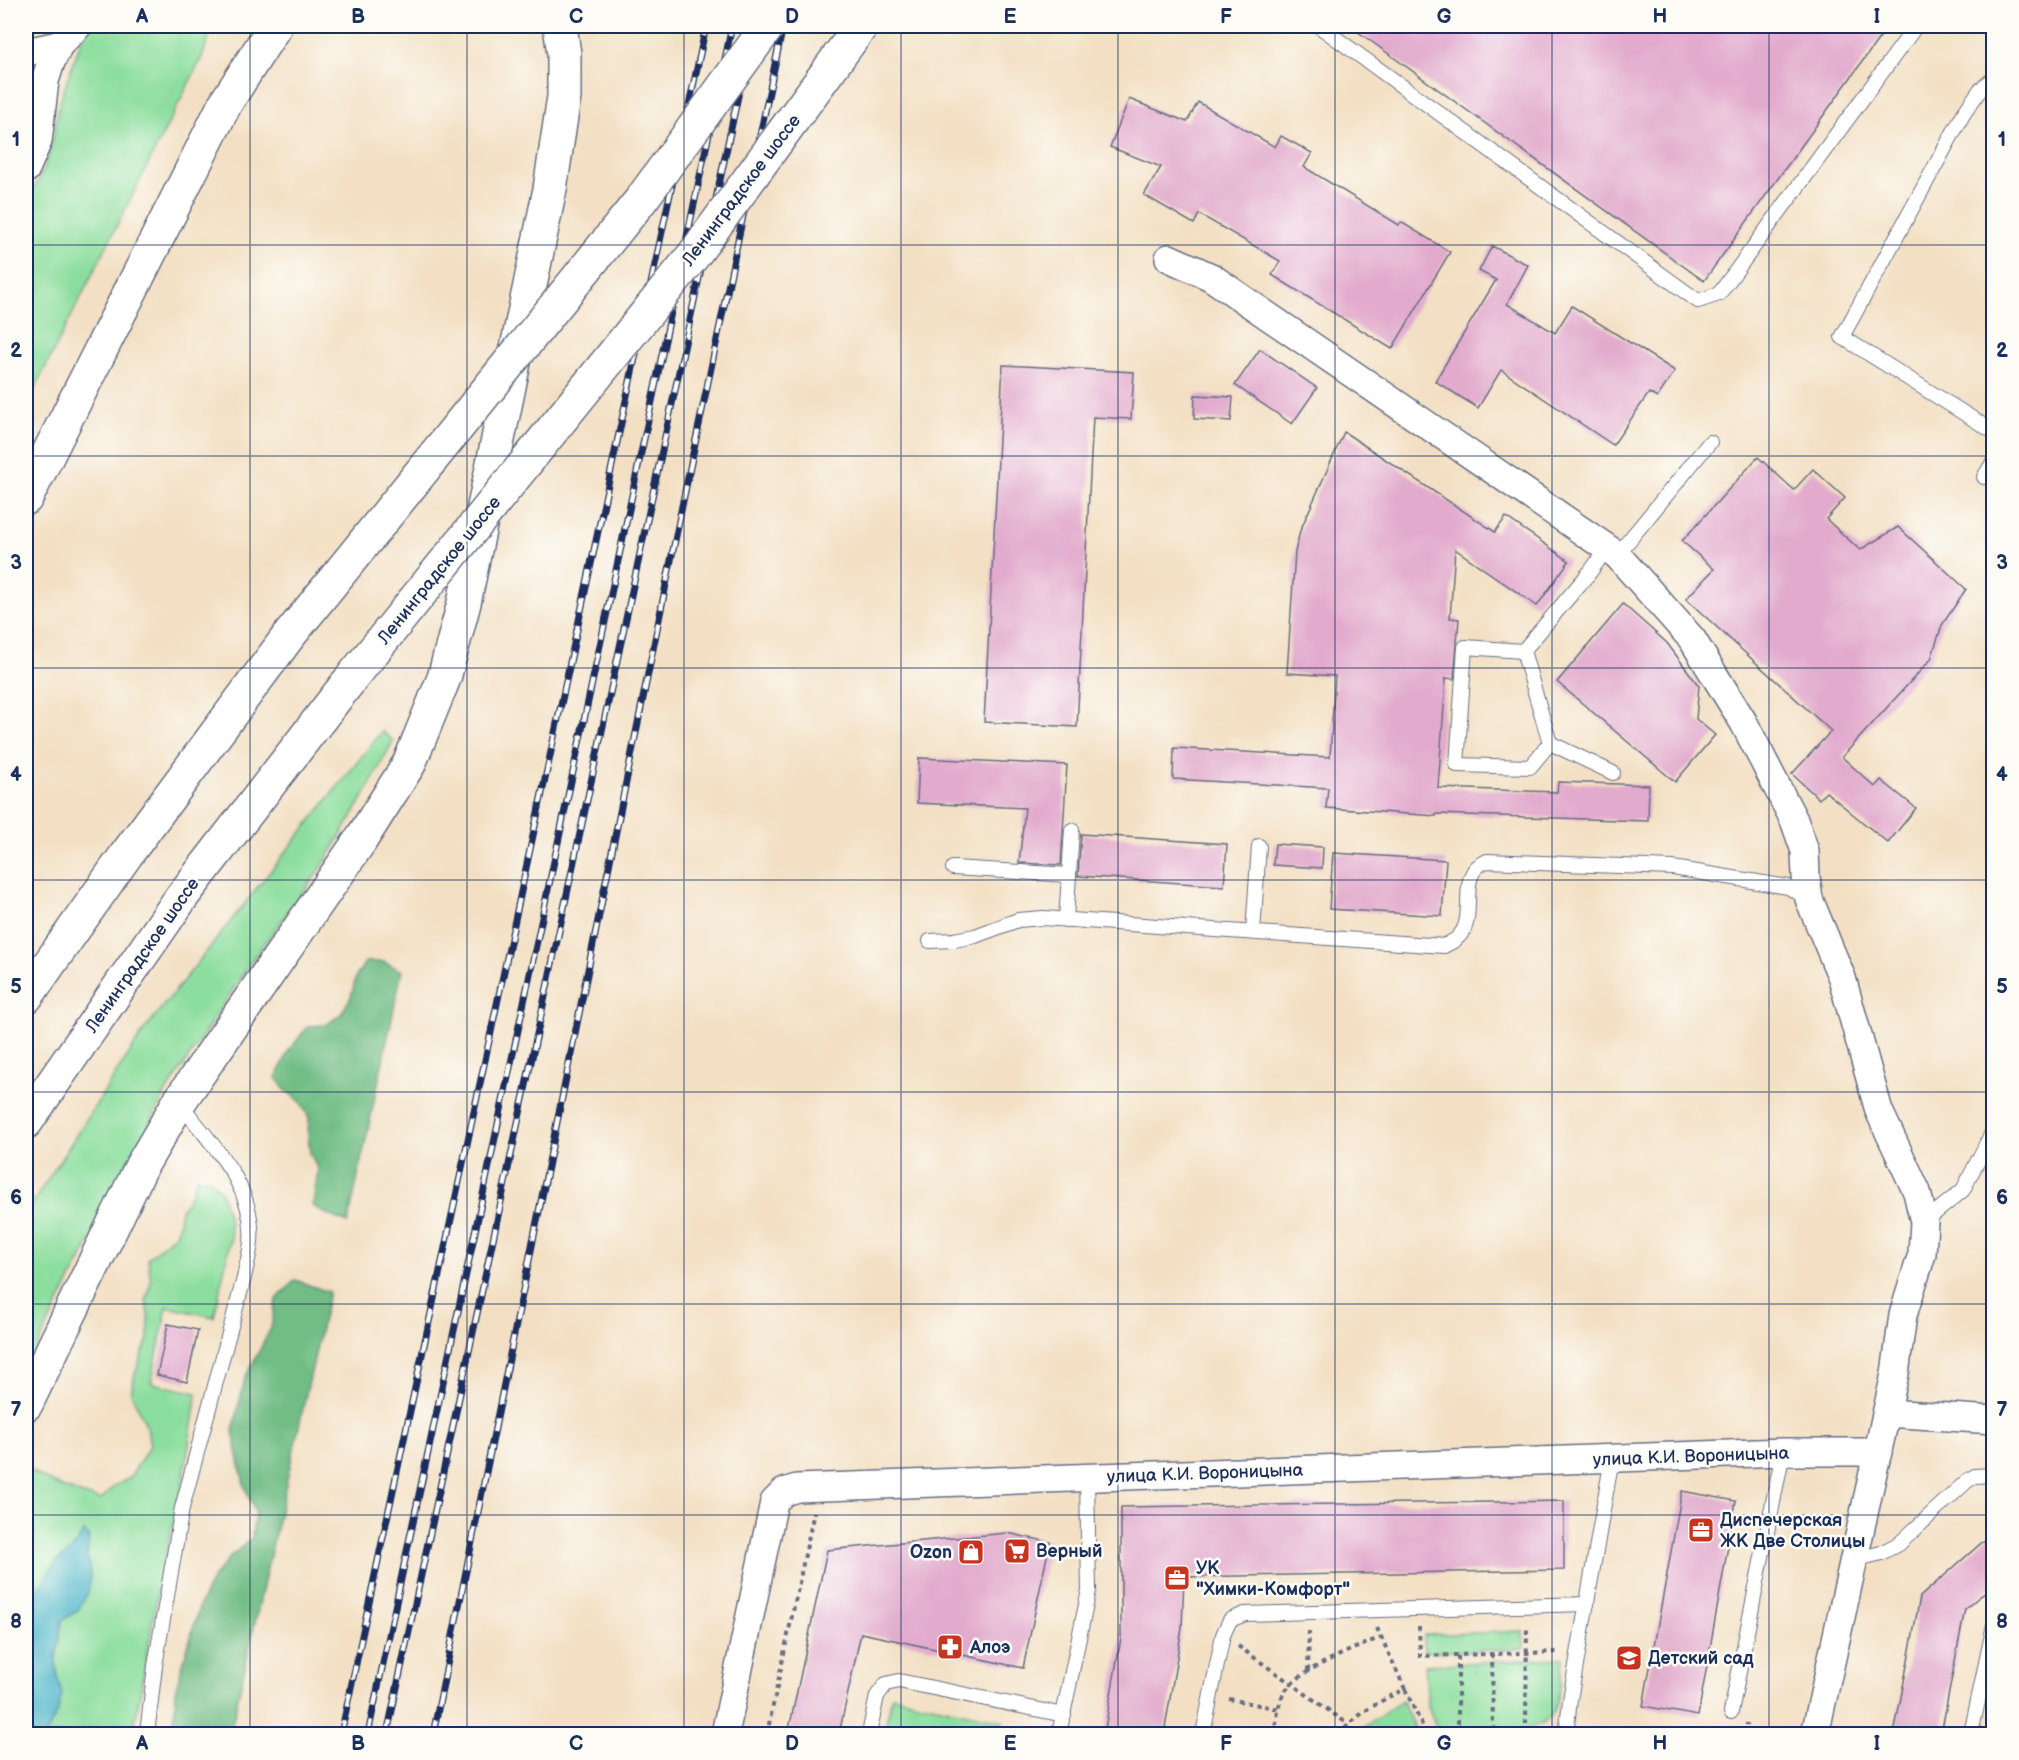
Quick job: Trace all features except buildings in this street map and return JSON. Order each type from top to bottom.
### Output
[{"type":"main road","points":[[225,104],[237,71],[248,26]]},
{"type":"main road","points":[[26,498],[35,457],[225,104],[275,26]]},
{"type":"main road","points":[[543,26],[551,41],[564,97]]},
{"type":"main road","points":[[26,1404],[142,1165],[179,1102],[360,842],[409,764],[444,678],[464,603],[550,189],[564,97],[564,54],[560,26]]},
{"type":"main road","points":[[26,997],[126,855],[288,637],[641,200],[768,26]]},
{"type":"main road","name":"Ленинградское шоссе","points":[[26,1122],[181,898],[346,685],[693,256],[861,26]]},
{"type":"street","points":[[26,169],[38,141],[45,81],[51,62],[59,45],[78,26]]},
{"type":"street","points":[[26,52],[59,45]]},
{"type":"street","points":[[1169,258],[1211,277],[1612,551],[1692,639],[1744,723],[1797,830],[1805,850],[1809,899],[1842,978],[1878,1111],[1917,1191],[1924,1222],[1922,1254],[1903,1315],[1887,1413],[1815,1734]]},
{"type":"street","points":[[1887,1413],[1994,1420]]},
{"type":"street","name":"улица К.И. Вороницына","points":[[725,1734],[774,1503],[784,1492],[797,1488],[1783,1452],[1878,1452]]},
{"type":"lane","points":[[1319,26],[1698,301],[1719,294],[1916,26]]},
{"type":"lane","points":[[1994,78],[1980,90],[1964,113],[1842,337],[1994,432]]},
{"type":"lane","points":[[1523,651],[1590,572],[1612,551],[1710,442]]},
{"type":"lane","points":[[1984,477],[1994,461]]},
{"type":"lane","points":[[1523,651],[1465,647],[1457,765],[1530,767],[1550,743]]},
{"type":"lane","points":[[1523,651],[1550,743],[1613,773]]},
{"type":"lane","points":[[1066,920],[1072,830]]},
{"type":"lane","points":[[1253,932],[1259,846]]},
{"type":"lane","points":[[930,941],[975,936],[1018,921],[1043,918],[1443,946],[1458,938],[1466,925],[1470,875],[1478,864],[1487,861],[1673,868],[1788,887],[1809,899]]},
{"type":"lane","points":[[953,868],[1069,875]]},
{"type":"lane","points":[[147,1734],[155,1666],[182,1509],[244,1278],[251,1241],[249,1212],[242,1189],[229,1167],[179,1102]]},
{"type":"lane","points":[[1924,1222],[1963,1190],[1994,1129]]},
{"type":"lane","points":[[1731,1712],[1783,1452]]},
{"type":"lane","points":[[1566,1734],[1612,1458]]},
{"type":"lane","points":[[1854,1560],[1891,1549],[1967,1481],[1975,1476],[1994,1475]]},
{"type":"lane","points":[[1059,1734],[1089,1590],[1087,1478]]},
{"type":"lane","points":[[1203,1734],[1223,1635],[1230,1620],[1245,1614],[1587,1604]]},
{"type":"lane","points":[[1971,1734],[1994,1625]]},
{"type":"lane","points":[[869,1734],[877,1696],[886,1684],[899,1681],[1064,1715]]},
{"type":"path","points":[[767,1734],[819,1487]]},
{"type":"path","points":[[1526,1724],[1527,1606]]},
{"type":"path","points":[[1418,1609],[1420,1656],[1578,1652]]},
{"type":"path","points":[[1369,1611],[1426,1734]]},
{"type":"path","points":[[1308,1671],[1309,1612]]},
{"type":"path","points":[[1223,1635],[1348,1724]]},
{"type":"path","points":[[1274,1734],[1282,1697],[1290,1683],[1308,1671],[1381,1637]]},
{"type":"path","points":[[1492,1654],[1493,1734]]},
{"type":"path","points":[[1458,1656],[1458,1734]]},
{"type":"path","points":[[1338,1734],[1356,1717],[1383,1699],[1405,1689]]},
{"type":"path","points":[[1210,1695],[1279,1709]]},
{"type":"green space","points":[[86,26],[212,26],[203,55],[26,406],[26,203],[44,169],[54,135],[59,104]]},
{"type":"green space","points":[[382,731],[393,741],[363,798],[322,867],[252,960],[165,1094],[26,1368],[26,1213],[145,1029]]},
{"type":"green space","points":[[365,962],[384,962],[402,971],[348,1223],[313,1206],[318,1169],[310,1153],[309,1118],[300,1101],[285,1090],[276,1078],[288,1052],[308,1026],[326,1025],[341,1014],[351,997],[356,977]]},
{"type":"green space","points":[[197,1177],[211,1180],[221,1191],[231,1238],[214,1317],[167,1307],[151,1383],[197,1393],[183,1481],[160,1580],[133,1734],[46,1734],[58,1711],[61,1693],[56,1658],[62,1621],[78,1610],[90,1574],[87,1555],[89,1536],[84,1532],[71,1551],[56,1562],[35,1594],[26,1625],[26,1476],[31,1471],[48,1481],[101,1500],[114,1486],[130,1478],[150,1445],[147,1427],[131,1393],[135,1374],[148,1339],[149,1321],[146,1300],[151,1282],[148,1258],[177,1233],[181,1210],[191,1194]]},
{"type":"green space","points":[[295,1280],[329,1292],[230,1734],[176,1734],[174,1720],[176,1688],[200,1604],[213,1578],[230,1557],[252,1538],[255,1511],[244,1485],[233,1431],[245,1378],[271,1328],[276,1300]]},
{"type":"green space","points":[[1523,1631],[1524,1649],[1424,1652],[1424,1635]]},
{"type":"green space","points":[[1563,1658],[1557,1701],[1552,1714],[1544,1722],[1517,1731],[1500,1733],[1439,1734],[1428,1707],[1425,1665]]},
{"type":"green space","points":[[892,1696],[1003,1721],[1000,1734],[884,1734]]},
{"type":"green space","points":[[1402,1701],[1417,1734],[1354,1734]]},
{"type":"water","points":[[84,1532],[89,1536],[88,1593],[78,1610],[62,1621],[56,1658],[57,1676],[62,1693],[58,1711],[46,1734],[26,1734],[26,1625],[35,1595],[56,1562],[71,1551]]},
{"type":"railway","points":[[341,1734],[706,26]]},
{"type":"railway","points":[[368,1734],[732,26]]},
{"type":"railway","points":[[387,1734],[753,26]]},
{"type":"railway","points":[[433,1734],[683,501],[783,26]]},
{"type":"place","name":"Диспечерская ЖК Две Столицы","points":[[1701,1530]]},
{"type":"place","name":"Верный","points":[[1017,1551]]},
{"type":"place","name":"Ozon","points":[[971,1552]]},
{"type":"place","name":"УК \"Химки-Комфорт\"","points":[[1177,1578]]},
{"type":"place","name":"Алоэ","points":[[950,1647]]},
{"type":"place","name":"Детский сад","points":[[1629,1658]]}]
